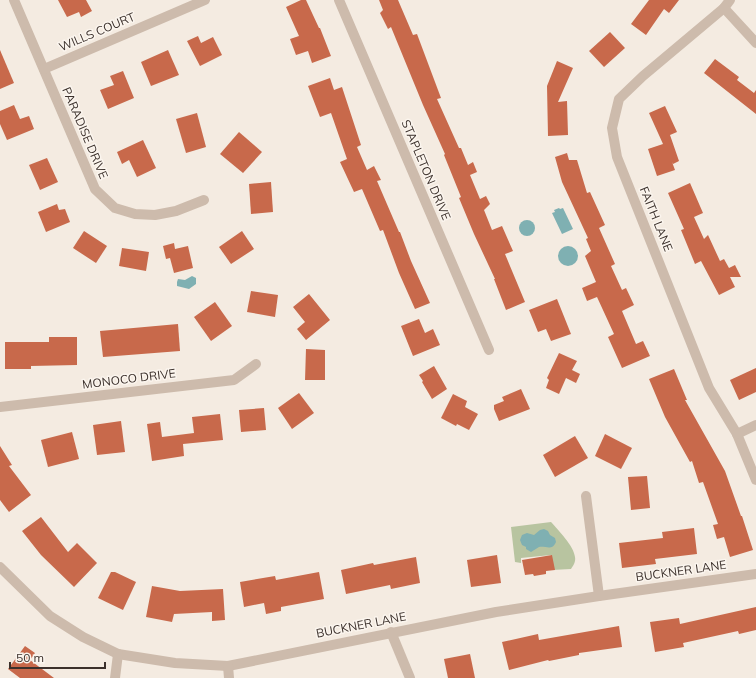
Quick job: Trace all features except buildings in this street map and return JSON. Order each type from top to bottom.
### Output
[{"type":"street","name":"PARADISE DRIVE","points":[[14,0],[95,189],[116,208],[135,214],[155,215],[176,211],[204,200]]},
{"type":"street","name":"WILLS COURT","points":[[44,69],[205,0]]},
{"type":"street","name":"STAPLETON DRIVE","points":[[339,0],[489,350]]},
{"type":"street","points":[[727,4],[756,43]]},
{"type":"street","name":"FAITH LANE","points":[[727,4],[643,76],[619,99],[612,128],[617,157],[709,388],[737,434],[756,480]]},
{"type":"street","name":"MONOCO DRIVE","points":[[0,407],[234,380],[256,364]]},
{"type":"street","points":[[737,434],[756,425]]},
{"type":"street","points":[[586,496],[599,596]]},
{"type":"street","name":"BUCKNER LANE","points":[[0,567],[50,616],[83,637],[118,654],[175,663],[228,666],[496,612],[756,574]]},
{"type":"street","points":[[391,632],[410,678]]},
{"type":"street","points":[[115,678],[118,654]]},
{"type":"street","points":[[228,666],[229,678]]},
{"type":"green space","points":[[551,522],[572,548],[575,561],[571,569],[552,570],[551,555],[521,558],[521,563],[515,562],[511,527]]},
{"type":"water","points":[[563,208],[573,229],[562,234],[552,213],[555,212],[554,210]]},
{"type":"water","points":[[527,220],[534,225],[535,228],[530,235],[527,236],[520,231],[519,228],[524,221]]},
{"type":"water","points":[[568,246],[575,249],[578,256],[575,263],[568,266],[561,263],[558,256],[561,249]]},
{"type":"water","points":[[192,276],[196,278],[196,284],[189,289],[177,286],[178,279],[185,280]]},
{"type":"water","points":[[544,529],[555,538],[556,542],[553,546],[549,548],[539,547],[531,552],[522,545],[520,540],[522,535],[527,533],[534,535],[540,530]]}]
